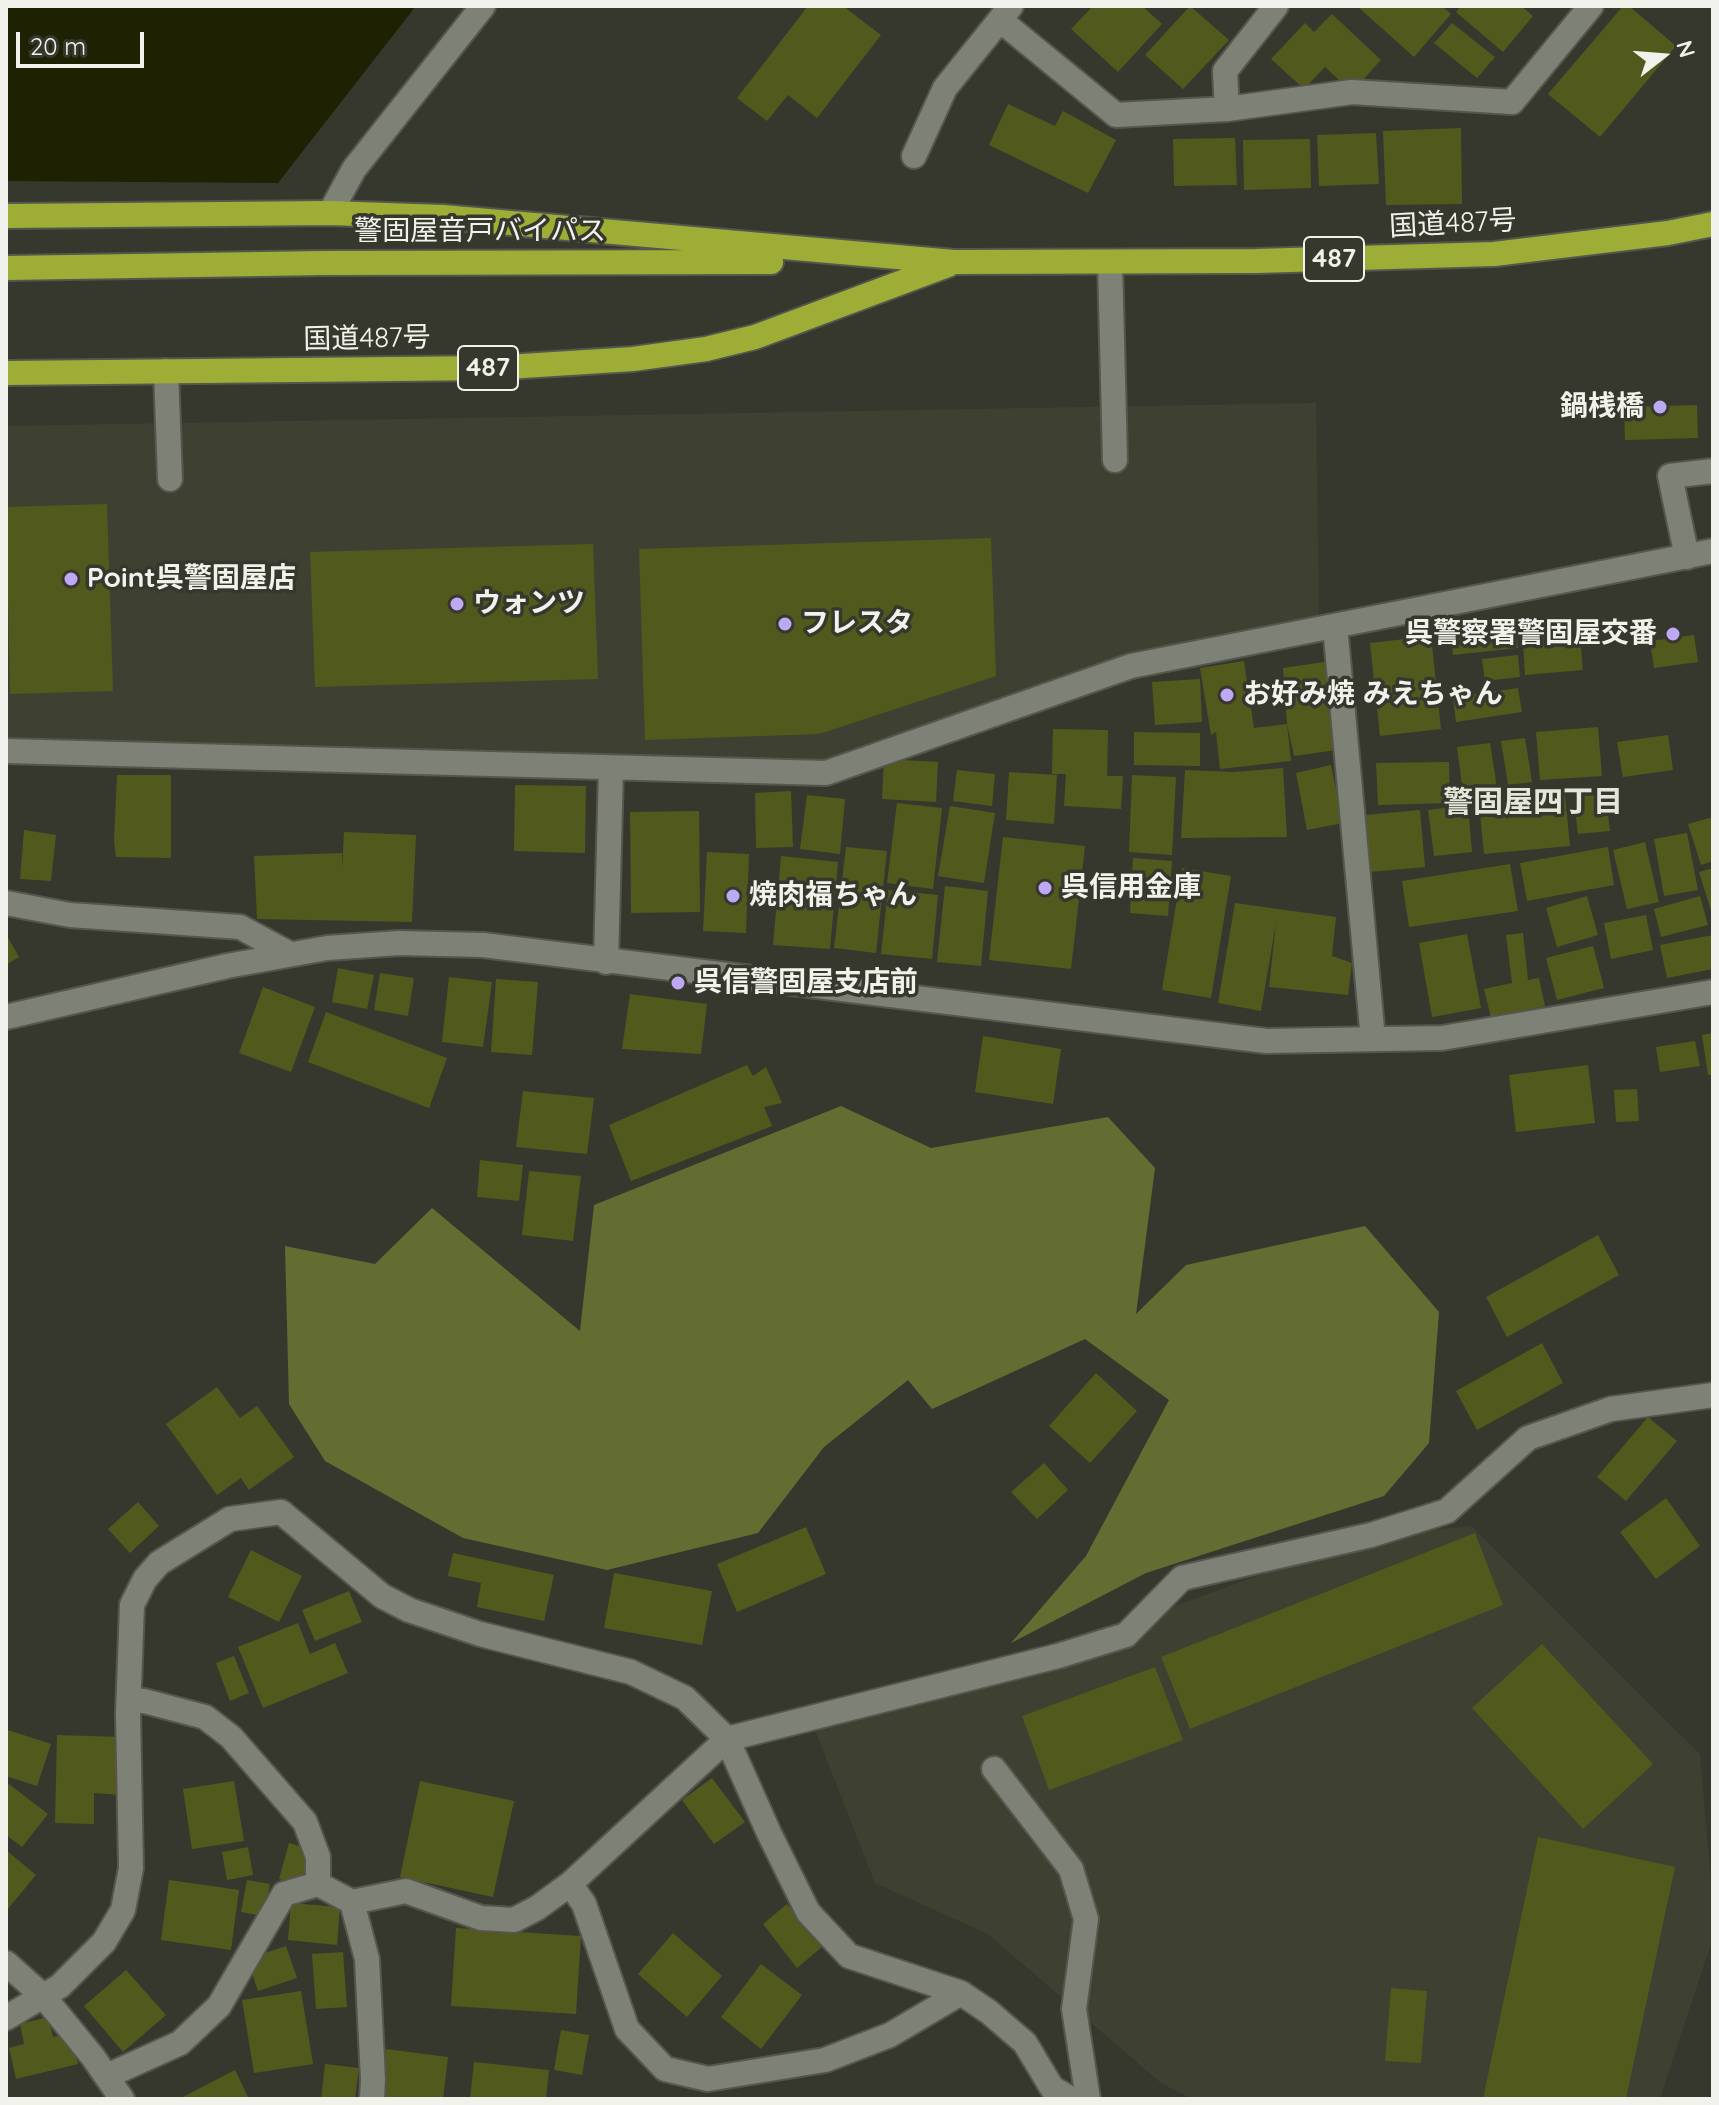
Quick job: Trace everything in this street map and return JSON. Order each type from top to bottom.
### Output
[{"type":"highway","name":"国道487号","points":[[6,216],[330,213],[535,224],[725,244],[954,262],[1256,261],[1494,254],[1668,233],[1713,224]]},
{"type":"highway","name":"国道487号","points":[[6,373],[491,368],[633,359],[706,349],[755,337],[954,262]]},
{"type":"highway","name":"警固屋音戸バイパス","points":[[6,268],[385,263],[954,262]]},
{"type":"street","points":[[330,213],[354,169],[483,6]]},
{"type":"street","points":[[1227,109],[1225,71],[1276,6]]},
{"type":"street","points":[[914,156],[945,88],[1005,13],[1116,115],[1227,109],[1352,92],[1512,102],[1591,6]]},
{"type":"street","points":[[1110,262],[1115,460]]},
{"type":"street","points":[[166,371],[170,479]]},
{"type":"street","points":[[1687,557],[1670,476],[1713,471]]},
{"type":"street","points":[[6,751],[826,773],[1131,666],[1713,551]]},
{"type":"street","points":[[1335,626],[1373,1039]]},
{"type":"street","points":[[606,962],[611,768]]},
{"type":"street","points":[[6,903],[70,915],[240,927],[290,954]]},
{"type":"street","points":[[6,1017],[290,954],[327,948],[413,944],[483,945],[1266,1041],[1442,1038],[1713,992]]},
{"type":"street","points":[[107,2076],[180,2043],[219,2006],[284,1894],[318,1884],[352,1902],[406,1891],[481,1918],[514,1920],[570,1884],[727,1739],[1058,1656],[1126,1635],[1182,1578],[1371,1535],[1447,1511],[1528,1438],[1611,1409],[1713,1395]]},
{"type":"street","points":[[6,2018],[60,1986],[104,1942],[123,1910],[131,1868],[132,1605],[145,1579],[159,1563],[230,1519],[281,1512],[382,1596],[396,1603],[480,1634],[631,1672],[685,1698],[727,1739],[808,1912],[849,1956],[961,1993],[1025,2043],[1052,2088],[1071,2099]]},
{"type":"street","points":[[130,1700],[205,1717],[231,1737],[305,1822],[318,1857],[318,1884]]},
{"type":"street","points":[[994,1769],[1071,1869],[1086,1919],[1074,2009],[1088,2099]]},
{"type":"street","points":[[570,1884],[584,1904],[627,2029],[665,2069],[708,2079],[825,2060],[890,2035],[961,1993]]},
{"type":"street","points":[[352,1902],[367,1959],[372,2099]]},
{"type":"street","points":[[6,1963],[44,1997],[122,2099]]},
{"type":"shaded area","points":[[6,6],[416,6],[278,183],[6,181]]},
{"type":"shaded area","points":[[1316,403],[1319,615],[1090,666],[817,764],[6,737],[6,426]]},
{"type":"shaded area","points":[[1471,1526],[1700,1754],[1713,1937],[1660,2099],[1192,2099],[1161,2083],[988,1934],[875,1883],[810,1717],[989,1673],[1371,1535]]},
{"type":"green space","points":[[841,1106],[931,1148],[1108,1117],[1155,1168],[1136,1314],[1186,1265],[1365,1226],[1439,1312],[1429,1443],[1384,1496],[1146,1573],[1011,1643],[1086,1556],[1169,1400],[1085,1339],[932,1409],[908,1380],[824,1447],[758,1533],[607,1570],[463,1538],[325,1461],[289,1404],[285,1246],[375,1264],[432,1208],[580,1331],[594,1205]]},
{"type":"building","points":[[808,6],[843,6],[881,35],[817,118],[788,95],[767,121],[737,98]]},
{"type":"building","points":[[1093,6],[1142,6],[1162,24],[1118,72],[1071,29]]},
{"type":"building","points":[[1190,6],[1229,40],[1183,89],[1145,55]]},
{"type":"building","points":[[1357,6],[1442,6],[1451,14],[1414,57]]},
{"type":"building","points":[[1461,6],[1521,6],[1533,16],[1503,52],[1456,12]]},
{"type":"building","points":[[1623,6],[1629,6],[1676,46],[1600,137],[1548,94]]},
{"type":"building","points":[[1332,14],[1381,60],[1352,92],[1325,67],[1304,89],[1271,59],[1305,23],[1314,32]]},
{"type":"building","points":[[1452,23],[1495,57],[1477,78],[1434,43]]},
{"type":"building","points":[[1008,104],[1055,126],[1063,111],[1116,140],[1088,193],[989,145]]},
{"type":"building","points":[[1461,128],[1462,204],[1386,205],[1383,131]]},
{"type":"building","points":[[1376,133],[1379,184],[1319,186],[1317,135]]},
{"type":"building","points":[[1235,138],[1237,185],[1174,186],[1173,139]]},
{"type":"building","points":[[1310,139],[1311,188],[1244,190],[1243,140]]},
{"type":"building","points":[[1697,405],[1698,438],[1625,440],[1624,407]]},
{"type":"building","points":[[107,504],[113,691],[10,694],[6,507]]},
{"type":"building","points":[[991,538],[996,676],[819,734],[645,740],[639,549]]},
{"type":"building","points":[[593,544],[598,679],[315,687],[310,552]]},
{"type":"building","points":[[1515,618],[1518,648],[1453,655],[1449,624]]},
{"type":"building","points":[[1567,622],[1580,638],[1583,670],[1525,675],[1522,625]]},
{"type":"building","points":[[1694,635],[1698,662],[1654,668],[1650,641]]},
{"type":"building","points":[[1431,636],[1441,729],[1380,736],[1370,643]]},
{"type":"building","points":[[1518,655],[1520,677],[1485,681],[1482,659]]},
{"type":"building","points":[[1244,661],[1254,728],[1287,724],[1291,761],[1220,769],[1216,732],[1211,735],[1200,668]]},
{"type":"building","points":[[1331,661],[1343,749],[1294,756],[1287,724],[1283,668]]},
{"type":"building","points":[[1200,679],[1202,722],[1155,725],[1152,682]]},
{"type":"building","points":[[1518,688],[1522,712],[1456,722],[1453,697]]},
{"type":"building","points":[[1598,727],[1602,776],[1540,780],[1536,732]]},
{"type":"building","points":[[1053,729],[1108,730],[1107,776],[1123,776],[1121,809],[1064,806],[1066,774],[1052,774]]},
{"type":"building","points":[[1134,732],[1200,733],[1200,766],[1134,765]]},
{"type":"building","points":[[1668,735],[1673,770],[1623,777],[1617,742]]},
{"type":"building","points":[[1525,738],[1532,782],[1508,785],[1501,741]]},
{"type":"building","points":[[1490,743],[1497,788],[1463,793],[1457,747]]},
{"type":"building","points":[[884,759],[938,762],[936,802],[882,799]]},
{"type":"building","points":[[1449,762],[1450,803],[1378,805],[1376,763]]},
{"type":"building","points":[[1331,765],[1343,823],[1307,830],[1296,773]]},
{"type":"building","points":[[1283,768],[1287,837],[1181,838],[1185,770],[1234,772]]},
{"type":"building","points":[[957,770],[995,774],[992,806],[953,801]]},
{"type":"building","points":[[1009,772],[1057,775],[1054,824],[1006,820]]},
{"type":"building","points":[[117,775],[171,775],[171,858],[116,857]]},
{"type":"building","points":[[1132,775],[1176,777],[1172,855],[1129,852]]},
{"type":"building","points":[[515,785],[586,786],[585,853],[514,851]]},
{"type":"building","points":[[1605,790],[1610,831],[1578,834],[1573,794]]},
{"type":"building","points":[[791,791],[793,847],[756,848],[755,793]]},
{"type":"building","points":[[807,795],[845,799],[840,854],[800,849]]},
{"type":"building","points":[[1565,795],[1570,846],[1484,854],[1479,804]]},
{"type":"building","points":[[897,803],[942,808],[933,889],[887,883]]},
{"type":"building","points":[[1468,805],[1472,852],[1434,856],[1428,810]]},
{"type":"building","points":[[950,806],[995,813],[984,883],[938,876]]},
{"type":"building","points":[[1420,810],[1425,867],[1370,872],[1365,815]]},
{"type":"building","points":[[699,811],[700,912],[631,913],[630,812]]},
{"type":"building","points":[[1713,817],[1713,861],[1701,865],[1688,824]]},
{"type":"building","points":[[24,830],[56,835],[51,881],[20,879]]},
{"type":"building","points":[[344,832],[416,835],[412,922],[257,919],[254,856],[342,853],[342,869]]},
{"type":"building","points":[[1687,833],[1698,890],[1664,896],[1654,839]]},
{"type":"building","points":[[1003,837],[1085,846],[1071,969],[989,960]]},
{"type":"building","points":[[1645,842],[1659,902],[1627,909],[1613,850]]},
{"type":"building","points":[[846,847],[887,851],[876,953],[834,948]]},
{"type":"building","points":[[1608,847],[1614,885],[1527,901],[1520,863]]},
{"type":"building","points":[[707,852],[749,854],[746,933],[703,931]]},
{"type":"building","points":[[781,856],[838,862],[830,949],[773,945]]},
{"type":"building","points":[[1133,858],[1172,861],[1168,916],[1130,913]]},
{"type":"building","points":[[1510,864],[1518,911],[1409,927],[1402,881]]},
{"type":"building","points":[[1182,868],[1231,876],[1211,998],[1162,990]]},
{"type":"building","points":[[1713,868],[1713,914],[1712,914],[1699,872]]},
{"type":"building","points":[[945,886],[988,891],[981,966],[937,962]]},
{"type":"building","points":[[888,890],[938,895],[932,959],[881,954]]},
{"type":"building","points":[[1587,896],[1598,935],[1557,947],[1546,908]]},
{"type":"building","points":[[1700,896],[1708,925],[1661,937],[1654,909]]},
{"type":"building","points":[[1235,903],[1336,917],[1332,956],[1352,963],[1348,995],[1269,987],[1276,923],[1261,1011],[1218,1003]]},
{"type":"building","points":[[1646,915],[1653,950],[1611,959],[1604,923]]},
{"type":"building","points":[[1523,933],[1528,980],[1539,978],[1545,1006],[1491,1018],[1484,989],[1512,983],[1506,935]]},
{"type":"building","points":[[6,934],[19,957],[6,965]]},
{"type":"building","points":[[1467,934],[1481,1008],[1432,1017],[1419,943]]},
{"type":"building","points":[[1713,935],[1713,969],[1667,978],[1660,945]]},
{"type":"building","points":[[1593,946],[1604,988],[1557,1000],[1546,958]]},
{"type":"building","points":[[338,968],[374,975],[367,1009],[332,1002]]},
{"type":"building","points":[[380,973],[414,978],[408,1016],[374,1010]]},
{"type":"building","points":[[449,977],[492,982],[483,1047],[442,1042]]},
{"type":"building","points":[[496,979],[538,982],[532,1055],[491,1052]]},
{"type":"building","points":[[263,987],[315,1007],[291,1072],[239,1053]]},
{"type":"building","points":[[630,994],[707,1004],[701,1054],[622,1049]]},
{"type":"building","points":[[326,1012],[447,1058],[429,1108],[308,1062]]},
{"type":"building","points":[[1713,1033],[1713,1075],[1708,1075],[1702,1035]]},
{"type":"building","points":[[983,1036],[1061,1049],[1053,1104],[975,1092]]},
{"type":"building","points":[[1695,1041],[1700,1066],[1660,1072],[1656,1047]]},
{"type":"building","points":[[747,1065],[753,1076],[766,1067],[782,1103],[764,1107],[772,1126],[631,1181],[609,1125]]},
{"type":"building","points":[[1588,1065],[1595,1123],[1516,1132],[1509,1075]]},
{"type":"building","points":[[1637,1089],[1639,1121],[1616,1122],[1614,1090]]},
{"type":"building","points":[[523,1091],[594,1098],[587,1154],[516,1147]]},
{"type":"building","points":[[480,1160],[523,1165],[519,1201],[477,1197]]},
{"type":"building","points":[[529,1171],[581,1176],[573,1241],[522,1235]]},
{"type":"building","points":[[1598,1235],[1619,1275],[1507,1337],[1486,1297]]},
{"type":"building","points":[[1542,1343],[1563,1383],[1477,1430],[1456,1391]]},
{"type":"building","points":[[1096,1373],[1137,1411],[1090,1463],[1049,1426]]},
{"type":"building","points":[[217,1387],[240,1418],[257,1406],[294,1457],[249,1490],[241,1478],[217,1495],[166,1424]]},
{"type":"building","points":[[1648,1417],[1677,1441],[1626,1501],[1597,1477]]},
{"type":"building","points":[[1044,1463],[1068,1490],[1037,1519],[1011,1492]]},
{"type":"building","points":[[1666,1498],[1700,1546],[1656,1579],[1620,1532]]},
{"type":"building","points":[[138,1502],[159,1526],[130,1553],[108,1529]]},
{"type":"building","points":[[806,1527],[826,1574],[737,1612],[717,1564]]},
{"type":"building","points":[[1475,1533],[1503,1605],[1190,1729],[1161,1657]]},
{"type":"building","points":[[251,1550],[302,1576],[279,1622],[228,1597]]},
{"type":"building","points":[[453,1553],[554,1575],[544,1621],[477,1607],[481,1583],[448,1576]]},
{"type":"building","points":[[614,1573],[712,1591],[702,1645],[604,1628]]},
{"type":"building","points":[[349,1591],[362,1622],[315,1641],[302,1610]]},
{"type":"building","points":[[298,1623],[310,1654],[335,1643],[348,1673],[263,1708],[238,1647]]},
{"type":"building","points":[[1542,1644],[1653,1764],[1583,1829],[1472,1708]]},
{"type":"building","points":[[234,1656],[249,1693],[230,1701],[216,1663]]},
{"type":"building","points":[[1155,1667],[1183,1740],[1049,1790],[1022,1716]]},
{"type":"building","points":[[8,1730],[51,1744],[37,1786],[6,1776]]},
{"type":"building","points":[[57,1735],[122,1737],[121,1795],[94,1793],[94,1824],[55,1823]]},
{"type":"building","points":[[712,1778],[745,1822],[714,1844],[682,1800]]},
{"type":"building","points":[[234,1781],[244,1841],[192,1849],[183,1789]]},
{"type":"building","points":[[420,1781],[514,1801],[493,1897],[400,1877]]},
{"type":"building","points":[[9,1784],[48,1814],[22,1847],[6,1835],[6,1789]]},
{"type":"building","points":[[1538,1837],[1675,1867],[1626,2099],[1483,2099]]},
{"type":"building","points":[[289,1843],[310,1849],[301,1885],[279,1879]]},
{"type":"building","points":[[248,1847],[253,1875],[227,1880],[222,1852]]},
{"type":"building","points":[[6,1850],[36,1875],[6,1911]]},
{"type":"building","points":[[169,1880],[239,1890],[231,1950],[161,1940]]},
{"type":"building","points":[[247,1880],[270,1884],[264,1916],[241,1912]]},
{"type":"building","points":[[291,1903],[340,1907],[337,1945],[288,1940]]},
{"type":"building","points":[[787,1904],[822,1947],[797,1968],[763,1924]]},
{"type":"building","points":[[456,1928],[581,1936],[576,2014],[451,2006]]},
{"type":"building","points":[[673,1933],[722,1976],[687,2017],[638,1974]]},
{"type":"building","points":[[286,1946],[297,1978],[258,1991],[247,1959]]},
{"type":"building","points":[[343,1952],[347,2007],[316,2009],[312,1954]]},
{"type":"building","points":[[761,1964],[802,1995],[761,2049],[721,2017]]},
{"type":"building","points":[[126,1970],[166,2015],[123,2052],[84,2006]]},
{"type":"building","points":[[1391,1988],[1427,1991],[1421,2063],[1385,2061]]},
{"type":"building","points":[[301,1991],[313,2064],[254,2073],[242,2000]]},
{"type":"building","points":[[48,2017],[53,2037],[71,2033],[78,2064],[16,2079],[9,2048],[24,2044],[20,2024]]},
{"type":"building","points":[[561,2030],[589,2035],[582,2075],[554,2070]]},
{"type":"building","points":[[386,2049],[448,2057],[443,2099],[380,2099]]},
{"type":"building","points":[[474,2062],[549,2070],[546,2099],[470,2099]]},
{"type":"building","points":[[325,2064],[359,2068],[355,2099],[321,2099]]},
{"type":"building","points":[[235,2070],[249,2099],[179,2099]]},
{"type":"place","name":"鍋桟橋","points":[[1660,407]]},
{"type":"place","name":"Point呉警固屋店","points":[[71,579]]},
{"type":"place","name":"ウォンツ","points":[[457,604]]},
{"type":"place","name":"フレスタ","points":[[785,624]]},
{"type":"place","name":"呉警察署警固屋交番","points":[[1673,634]]},
{"type":"place","name":"お好み焼 みえちゃん","points":[[1227,695]]},
{"type":"place","name":"呉信用金庫","points":[[1045,888]]},
{"type":"place","name":"焼肉福ちゃん","points":[[733,896]]},
{"type":"place","name":"呉信警固屋支店前","points":[[678,983]]},
{"type":"district","name":"警固屋四丁目","points":[[1533,803]]}]
